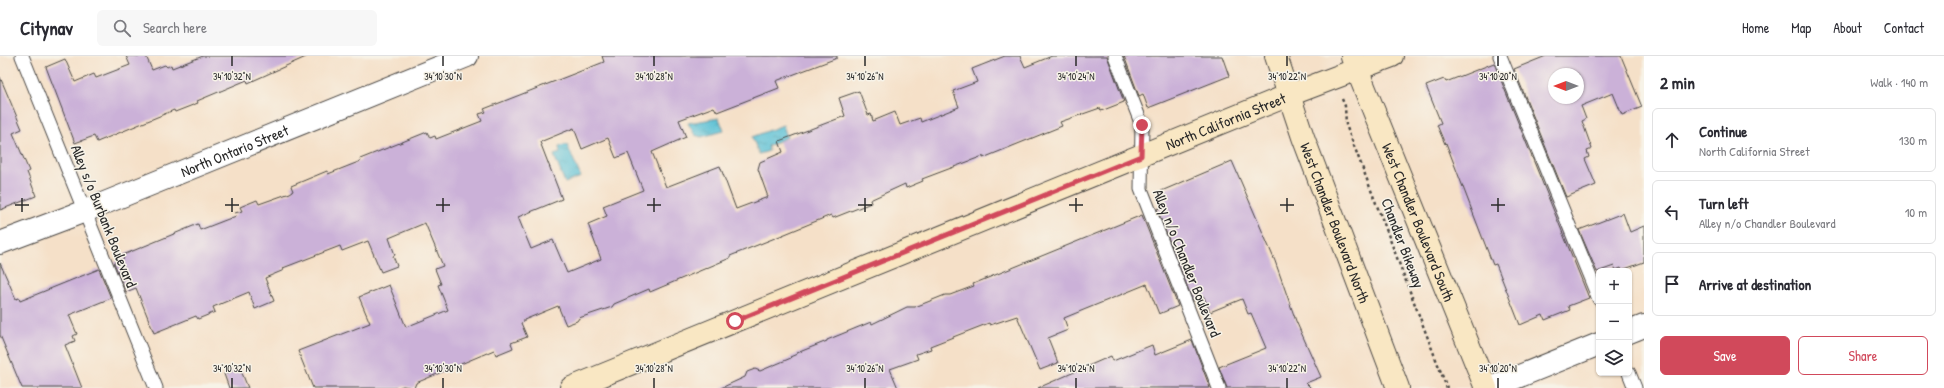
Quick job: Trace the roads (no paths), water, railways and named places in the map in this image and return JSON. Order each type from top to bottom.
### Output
[{"type":"street","name":"North Ontario Street","points":[[0,243],[85,211],[467,56]]},
{"type":"street","name":"West Chandler Boulevard North","points":[[1276,56],[1303,137],[1398,388]]},
{"type":"street","name":"North California Street","points":[[571,388],[1289,95],[1354,63],[1392,56]]},
{"type":"street","name":"West Chandler Boulevard South","points":[[1354,63],[1486,388]]},
{"type":"street","points":[[1632,331],[1644,326]]},
{"type":"street","points":[[1490,388],[1596,345]]},
{"type":"lane","name":"Alley s/o Burbank Boulevard","points":[[22,56],[156,388]]},
{"type":"lane","name":"Alley n/o Chandler Boulevard","points":[[1115,56],[1142,125],[1140,189],[1219,388]]},
{"type":"lane","points":[[1500,56],[1596,292]]},
{"type":"lane","points":[[1630,376],[1635,388]]},
{"type":"water","points":[[719,118],[724,131],[701,137],[695,135],[688,123]]},
{"type":"water","points":[[783,125],[787,137],[768,146],[769,151],[759,154],[752,137]]},
{"type":"water","points":[[567,145],[581,177],[565,183],[554,155],[560,153],[559,147]]}]
